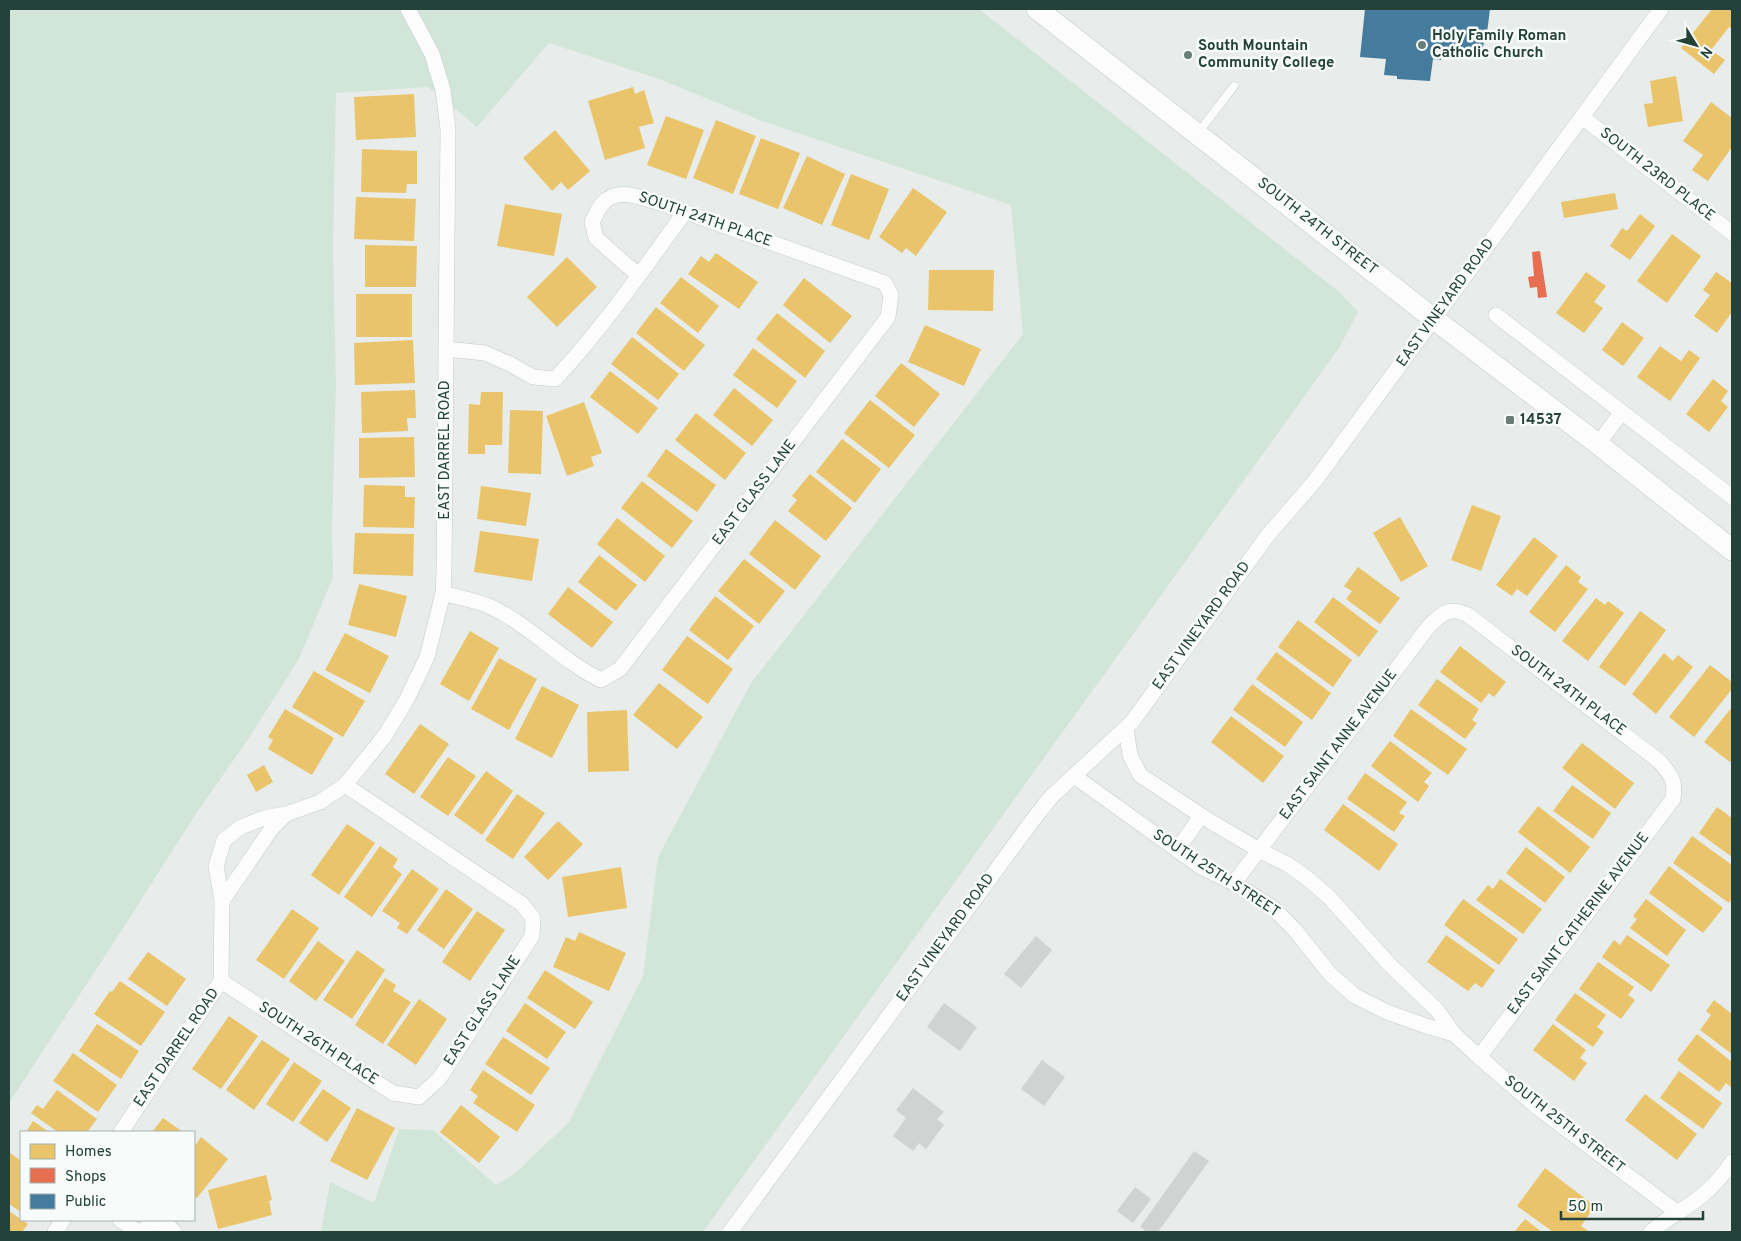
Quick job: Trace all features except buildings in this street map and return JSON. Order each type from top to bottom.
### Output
[{"type":"main road","name":"SOUTH 24TH STREET","points":[[1037,9],[1732,550]]},
{"type":"street","points":[[408,9],[432,54],[443,90],[448,129],[446,349],[484,353],[512,365],[533,377],[555,379],[571,362],[686,212]]},
{"type":"street","name":"EAST VINEYARD ROAD","points":[[730,1232],[1032,821],[1052,796],[1132,722],[1268,535],[1314,482],[1661,9]]},
{"type":"street","name":"SOUTH 23RD PLACE","points":[[1582,117],[1732,233]]},
{"type":"street","name":"SOUTH 24TH PLACE","points":[[639,275],[596,238],[592,222],[602,204],[615,194],[629,194],[686,212],[885,282],[891,295]]},
{"type":"street","name":"EAST GLASS LANE","points":[[443,593],[491,607],[584,672],[601,680],[620,669],[888,317],[891,295]]},
{"type":"street","points":[[1496,315],[1732,497]]},
{"type":"street","name":"EAST DARREL ROAD","points":[[122,1131],[221,980],[222,900],[216,866],[224,840],[241,827],[264,818],[286,814],[320,802],[345,785],[384,737],[406,701],[427,657],[443,593],[446,349]]},
{"type":"street","points":[[1598,444],[1622,412]]},
{"type":"street","name":"SOUTH 24TH PLACE","points":[[1447,611],[1458,610],[1468,615],[1659,761],[1672,776],[1675,789]]},
{"type":"street","name":"EAST SAINT ANNE AVENUE","points":[[1234,883],[1428,626],[1447,611]]},
{"type":"street","name":"SOUTH 25TH STREET","points":[[1126,728],[1130,755],[1140,775],[1201,816],[1287,864],[1307,878],[1329,897],[1390,965],[1437,1010],[1454,1034],[1479,1057],[1538,1108],[1678,1213]]},
{"type":"street","name":"SOUTH 25TH STREET","points":[[1074,776],[1201,868],[1234,883],[1273,908],[1295,930],[1330,974],[1355,996],[1387,1012],[1454,1034]]},
{"type":"street","name":"EAST GLASS LANE","points":[[345,785],[522,904],[533,918],[532,936],[439,1079],[419,1097]]},
{"type":"street","name":"EAST SAINT CATHERINE AVENUE","points":[[1479,1057],[1673,799],[1675,789]]},
{"type":"street","name":"EAST DARREL ROAD","points":[[222,900],[272,828],[286,814]]},
{"type":"street","points":[[1177,850],[1201,816]]},
{"type":"street","name":"SOUTH 26TH PLACE","points":[[221,980],[393,1093],[419,1097]]},
{"type":"street","points":[[1651,1232],[1700,1198],[1717,1182],[1732,1162]]},
{"type":"street","points":[[55,1232],[62,1221]]},
{"type":"street","points":[[122,1221],[140,1232],[146,1226],[156,1223],[166,1224],[174,1232]]},
{"type":"lane","points":[[1198,133],[1234,86]]},
{"type":"green space","points":[[9,9],[979,9],[1338,291],[1358,312],[1339,348],[703,1232],[321,1232],[330,1182],[374,1203],[399,1129],[433,1130],[496,1185],[514,1174],[569,1122],[643,976],[658,857],[751,683],[1023,334],[1011,205],[762,121],[659,79],[549,43],[477,127],[428,87],[336,93],[333,247],[336,387],[332,529],[333,577],[299,659],[247,741],[197,812],[9,1103]]},
{"type":"place","name":"Holy Family Roman Catholic Church","points":[[1422,45]]},
{"type":"place","name":"South Mountain Community College","points":[[1188,55]]},
{"type":"place","name":"14537","points":[[1510,420]]}]
